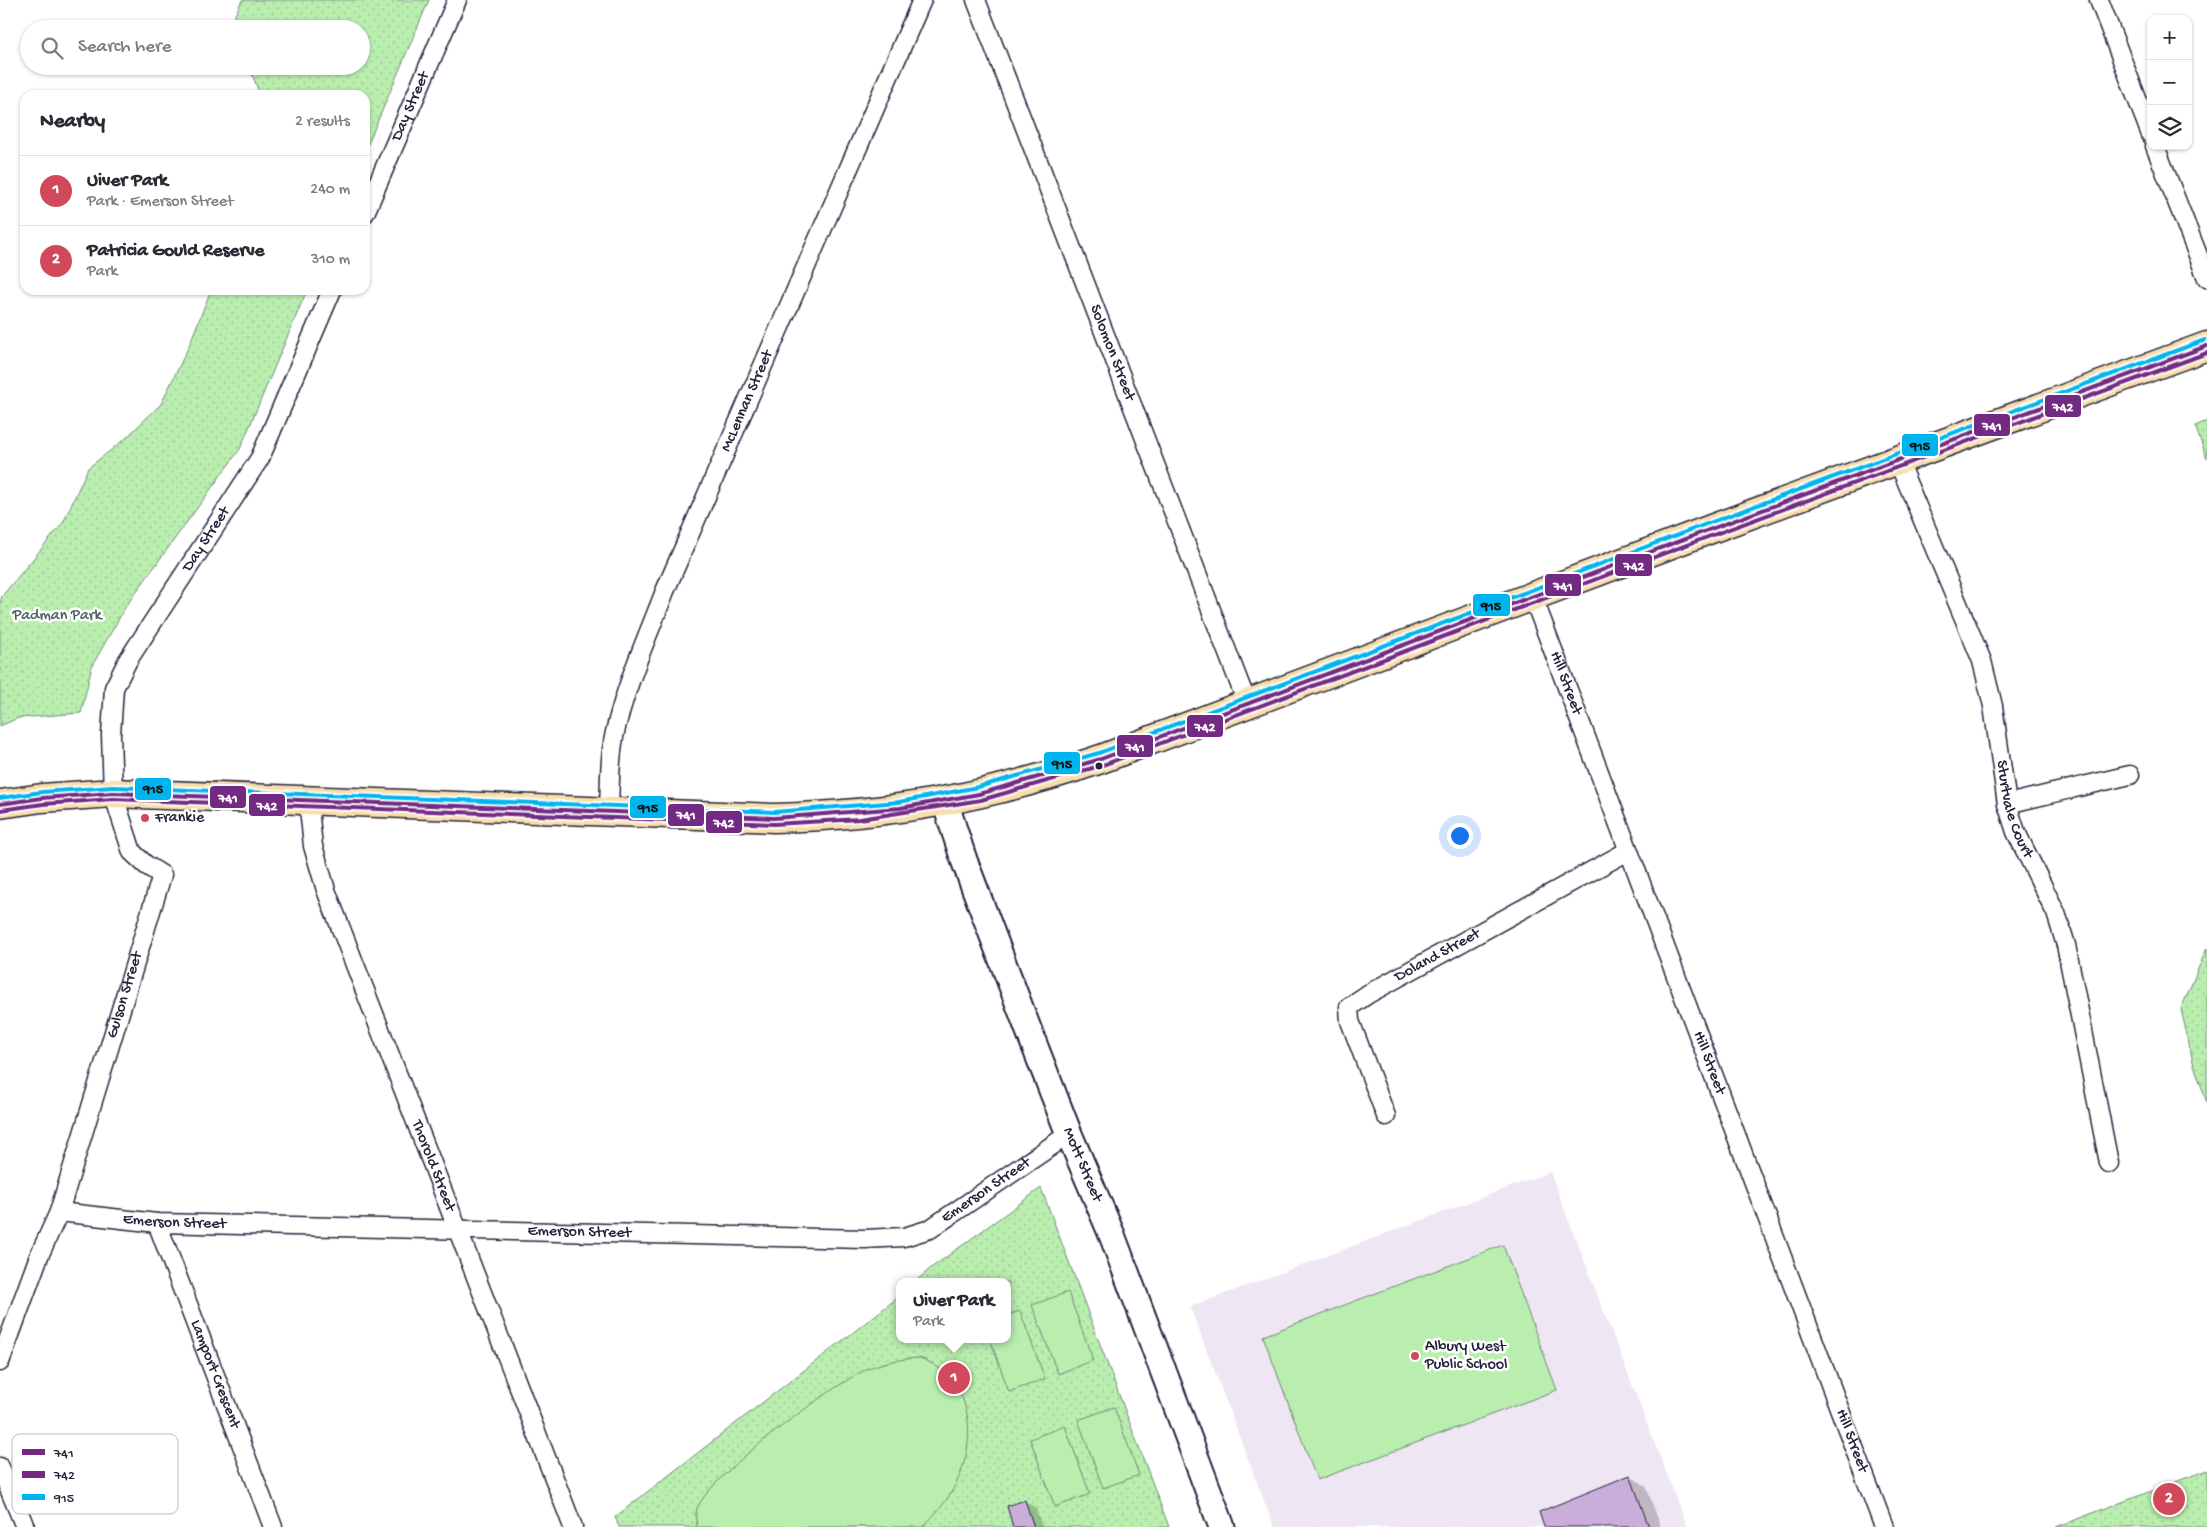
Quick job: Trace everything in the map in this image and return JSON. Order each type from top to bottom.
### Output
[{"type":"main road","points":[[0,804],[42,798],[113,793],[774,818],[836,817],[945,802],[1048,777],[2207,346]]},
{"type":"street","name":"Day Street","points":[[370,201],[457,0]]},
{"type":"street","name":"McLennan Street","points":[[609,813],[611,753],[615,732],[627,690],[664,591],[922,0]]},
{"type":"street","name":"Solomon Street","points":[[976,0],[1247,703]]},
{"type":"street","points":[[2099,0],[2147,124]]},
{"type":"street","points":[[2157,150],[2207,278]]},
{"type":"street","name":"Day Street","points":[[113,793],[111,735],[114,688],[128,660],[260,458],[330,295]]},
{"type":"street","name":"Sturtvale Court","points":[[1898,461],[1982,661],[1993,706],[2007,804],[2016,832],[2056,913],[2066,945],[2109,1163]]},
{"type":"street","name":"Hill Street","points":[[1533,597],[1884,1527]]},
{"type":"street","points":[[2007,804],[2130,775]]},
{"type":"street","name":"Gulson Street","points":[[59,1212],[162,875],[146,866],[132,852],[113,793]]},
{"type":"street","name":"Thorold Street","points":[[308,800],[313,846],[326,890],[573,1527]]},
{"type":"street","name":"Mott Street","points":[[945,802],[964,860],[1069,1134],[1112,1235],[1222,1527]]},
{"type":"street","name":"Doland Street","points":[[1386,1116],[1350,1021],[1349,1006],[1628,851]]},
{"type":"street","name":"Emerson Street","points":[[59,1212],[157,1223],[865,1240],[904,1237],[930,1229],[1069,1134]]},
{"type":"street","points":[[0,1362],[39,1256],[59,1212]]},
{"type":"street","name":"Lamport Crescent","points":[[157,1223],[273,1527]]},
{"type":"street","points":[[0,1467],[12,1496]]},
{"type":"street","points":[[20,1514],[25,1527]]},
{"type":"shaded area","name":"Albury West Public School","points":[[1550,1172],[1687,1527],[1274,1527],[1190,1307]]},
{"type":"green space","points":[[242,0],[429,0],[370,139],[370,90],[258,90],[252,75],[370,75],[370,20],[233,20]]},
{"type":"green space","name":"Padman Park","points":[[209,295],[305,295],[240,449],[126,606],[92,666],[81,713],[18,718],[0,726],[0,603],[2,596],[63,523],[88,468],[125,439],[161,404],[188,348]]},
{"type":"green space","points":[[2207,421],[2207,459],[2195,426]]},
{"type":"green space","points":[[2207,948],[2207,1103],[2193,1062],[2181,1009]]},
{"type":"green space","points":[[1041,1188],[1169,1527],[619,1527],[615,1517],[896,1299],[896,1343],[1011,1343],[1011,1278],[920,1278]]},
{"type":"green space","points":[[1503,1245],[1557,1390],[1317,1480],[1263,1336]]},
{"type":"green space","points":[[1068,1292],[1093,1360],[1058,1374],[1032,1305]]},
{"type":"green space","points":[[1020,1311],[1045,1379],[1009,1392],[991,1343],[1011,1343],[1011,1314]]},
{"type":"green space","points":[[920,1358],[939,1368],[952,1381],[962,1397],[967,1415],[969,1434],[961,1473],[952,1491],[923,1527],[697,1527],[696,1512],[704,1497],[720,1479],[769,1436],[823,1396],[861,1372],[890,1362]]},
{"type":"green space","points":[[1114,1407],[1139,1475],[1103,1488],[1078,1420]]},
{"type":"green space","points":[[1065,1426],[1090,1494],[1055,1507],[1030,1439]]},
{"type":"green space","points":[[2207,1470],[2207,1527],[2056,1527]]},
{"type":"building","points":[[1630,1475],[1649,1527],[1544,1527],[1539,1512]]},
{"type":"building","points":[[1025,1500],[1034,1527],[1013,1527],[1007,1506]]},
{"type":"transit line","name":"915","points":[[0,798],[42,792],[113,787],[774,812],[899,802],[978,787],[1099,753],[1709,523],[2205,340]]},
{"type":"transit line","name":"741","points":[[0,804],[42,798],[113,793],[774,818],[900,808],[979,794],[1101,759],[1711,529],[2207,346]]},
{"type":"transit line","name":"742","points":[[1,810],[43,804],[113,799],[774,824],[860,819],[981,800],[1103,765],[1713,535],[2207,353]]},
{"type":"place","name":"Frankie","points":[[145,818]]},
{"type":"place","name":"Albury West Public School","points":[[1415,1356]]},
{"type":"place","name":"Uiver Park","points":[[954,1378]]},
{"type":"place","name":"Patricia Gould Reserve","points":[[2169,1499]]}]
